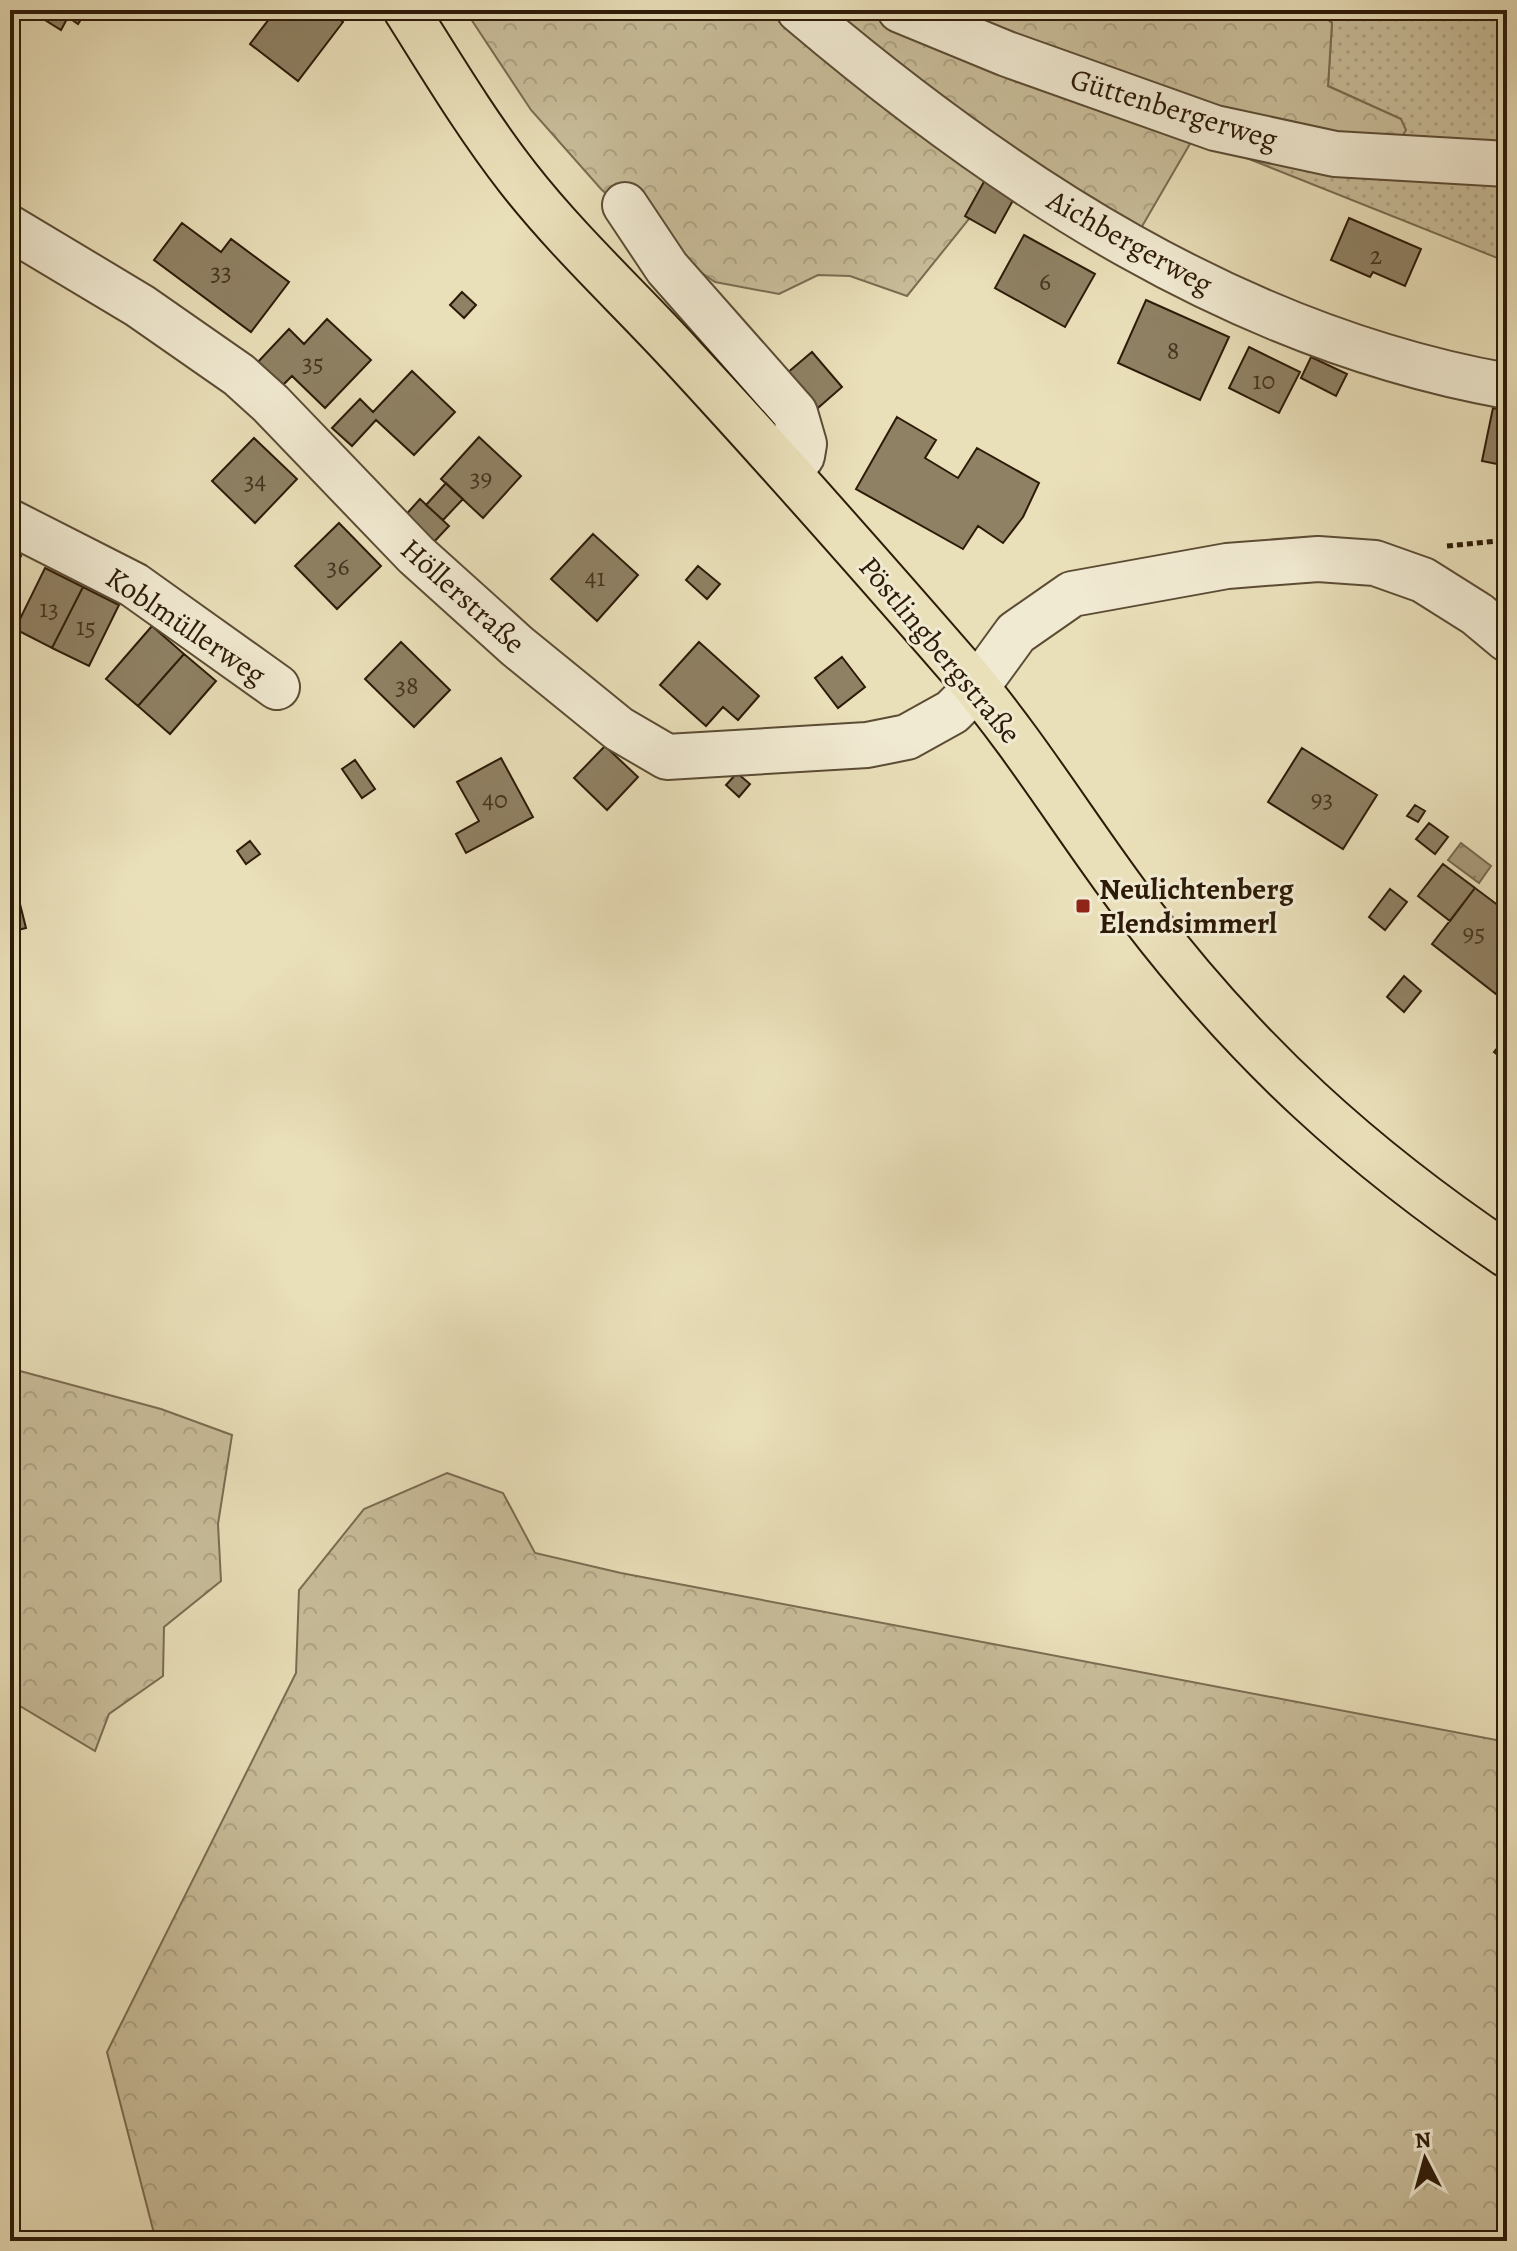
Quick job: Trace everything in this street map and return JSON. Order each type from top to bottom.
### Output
[{"type":"main road","name":"Pöstlingbergstraße","points":[[406,10],[455,90],[522,183],[789,472],[976,688],[1140,913],[1253,1045],[1314,1108],[1382,1166],[1507,1255]]},
{"type":"street","name":"Aichbergerweg","points":[[799,10],[977,149],[1123,243],[1201,284],[1323,338],[1396,363],[1507,386]]},
{"type":"street","name":"Güttenbergerweg","points":[[900,10],[1034,64],[1215,128],[1335,154],[1507,164]]},
{"type":"street","points":[[625,205],[667,268],[795,413],[804,444],[800,461],[789,472]]},
{"type":"street","name":"Höllerstraße","points":[[10,228],[140,306],[239,375],[428,566],[529,656],[619,729],[656,753],[680,757],[881,743],[921,732],[952,712],[976,688],[1016,633],[1072,594],[1166,575],[1255,563],[1347,559],[1375,563],[1423,580],[1477,614],[1507,639]]},
{"type":"street","name":"Koblmüllerweg","points":[[10,522],[134,585],[277,687]]},
{"type":"green space","points":[[465,10],[1316,10],[1332,23],[1328,86],[1401,119],[1406,130],[1401,138],[1198,130],[1137,235],[1001,179],[907,296],[850,276],[818,275],[779,294],[715,282],[660,244],[601,189],[531,110]]},
{"type":"green space","points":[[1317,10],[1507,10],[1507,153],[1387,145],[1401,119],[1328,86],[1332,23]]},
{"type":"green space","points":[[1194,137],[1507,171],[1505,261]]},
{"type":"green space","points":[[20,1371],[161,1409],[232,1435],[218,1524],[221,1581],[164,1627],[163,1676],[109,1714],[95,1751],[10,1700],[10,1377]]},
{"type":"green space","points":[[447,1473],[503,1493],[535,1553],[621,1573],[1507,1742],[1507,2241],[156,2241],[107,2052],[296,1673],[299,1590],[364,1509]]},
{"type":"water","points":[[1461,843],[1491,866],[1479,883],[1448,860]]},
{"type":"building","points":[[29,10],[87,10],[78,24],[68,17],[61,30]]},
{"type":"building","points":[[276,10],[328,10],[343,22],[298,81],[250,44]]},
{"type":"building","points":[[986,178],[1016,195],[995,233],[965,216]]},
{"type":"building","points":[[1349,218],[1421,249],[1405,286],[1373,272],[1370,277],[1331,260]]},
{"type":"building","points":[[182,223],[221,252],[231,239],[289,282],[251,332],[154,260]]},
{"type":"building","points":[[1024,235],[1095,274],[1065,327],[995,288]]},
{"type":"building","points":[[462,292],[476,305],[464,318],[450,305]]},
{"type":"building","points":[[1146,300],[1229,337],[1200,400],[1118,363]]},
{"type":"building","points":[[327,319],[371,360],[325,408],[292,376],[280,388],[256,364],[289,329],[304,344]]},
{"type":"building","points":[[1249,347],[1300,372],[1279,413],[1229,388]]},
{"type":"building","points":[[812,352],[842,387],[811,414],[780,379]]},
{"type":"building","points":[[1311,357],[1347,374],[1336,396],[1301,378]]},
{"type":"building","points":[[412,371],[455,412],[414,455],[376,420],[352,446],[332,428],[360,399],[373,412]]},
{"type":"building","points":[[1493,408],[1507,411],[1507,466],[1482,461]]},
{"type":"building","points":[[897,417],[936,440],[925,458],[958,478],[977,448],[1039,483],[1023,517],[1003,543],[978,526],[963,549],[856,489]]},
{"type":"building","points":[[479,437],[521,476],[483,518],[441,479]]},
{"type":"building","points":[[254,438],[297,479],[255,523],[212,481]]},
{"type":"building","points":[[446,483],[463,499],[443,520],[426,505]]},
{"type":"building","points":[[420,499],[449,526],[431,545],[402,519]]},
{"type":"building","points":[[339,523],[381,566],[337,609],[295,566]]},
{"type":"building","points":[[593,534],[638,575],[597,621],[551,579]]},
{"type":"building","points":[[10,551],[21,556],[10,577]]},
{"type":"building","points":[[698,566],[720,584],[707,599],[686,580]]},
{"type":"building","points":[[45,568],[83,587],[52,648],[15,629]]},
{"type":"building","points":[[83,587],[119,605],[89,666],[52,648]]},
{"type":"building","points":[[152,626],[184,654],[138,706],[106,679]]},
{"type":"building","points":[[401,642],[450,690],[414,727],[365,679]]},
{"type":"building","points":[[699,642],[759,696],[738,720],[723,707],[706,726],[660,685]]},
{"type":"building","points":[[184,654],[216,681],[170,734],[138,706]]},
{"type":"building","points":[[842,657],[865,687],[838,708],[815,678]]},
{"type":"building","points":[[605,746],[638,777],[607,810],[574,778]]},
{"type":"building","points":[[1302,748],[1377,795],[1343,849],[1268,802]]},
{"type":"building","points":[[501,758],[533,817],[466,853],[456,834],[479,821],[457,782]]},
{"type":"building","points":[[355,760],[375,789],[362,798],[342,769]]},
{"type":"building","points":[[737,773],[750,784],[739,797],[726,785]]},
{"type":"building","points":[[1415,805],[1425,811],[1418,822],[1407,816]]},
{"type":"building","points":[[1429,823],[1448,837],[1435,854],[1416,839]]},
{"type":"building","points":[[250,841],[260,854],[246,864],[237,851]]},
{"type":"building","points":[[10,864],[26,928],[10,932]]},
{"type":"building","points":[[1443,864],[1475,888],[1450,921],[1418,896]]},
{"type":"building","points":[[1475,888],[1507,912],[1507,981],[1496,994],[1432,944]]},
{"type":"building","points":[[1390,889],[1407,902],[1385,930],[1369,917]]},
{"type":"building","points":[[1404,976],[1421,991],[1404,1012],[1387,997]]},
{"type":"building","points":[[1507,1036],[1507,1062],[1494,1052]]},
{"type":"place","name":"Neulichtenberg Elendsimmerl","points":[[1083,906]]}]
